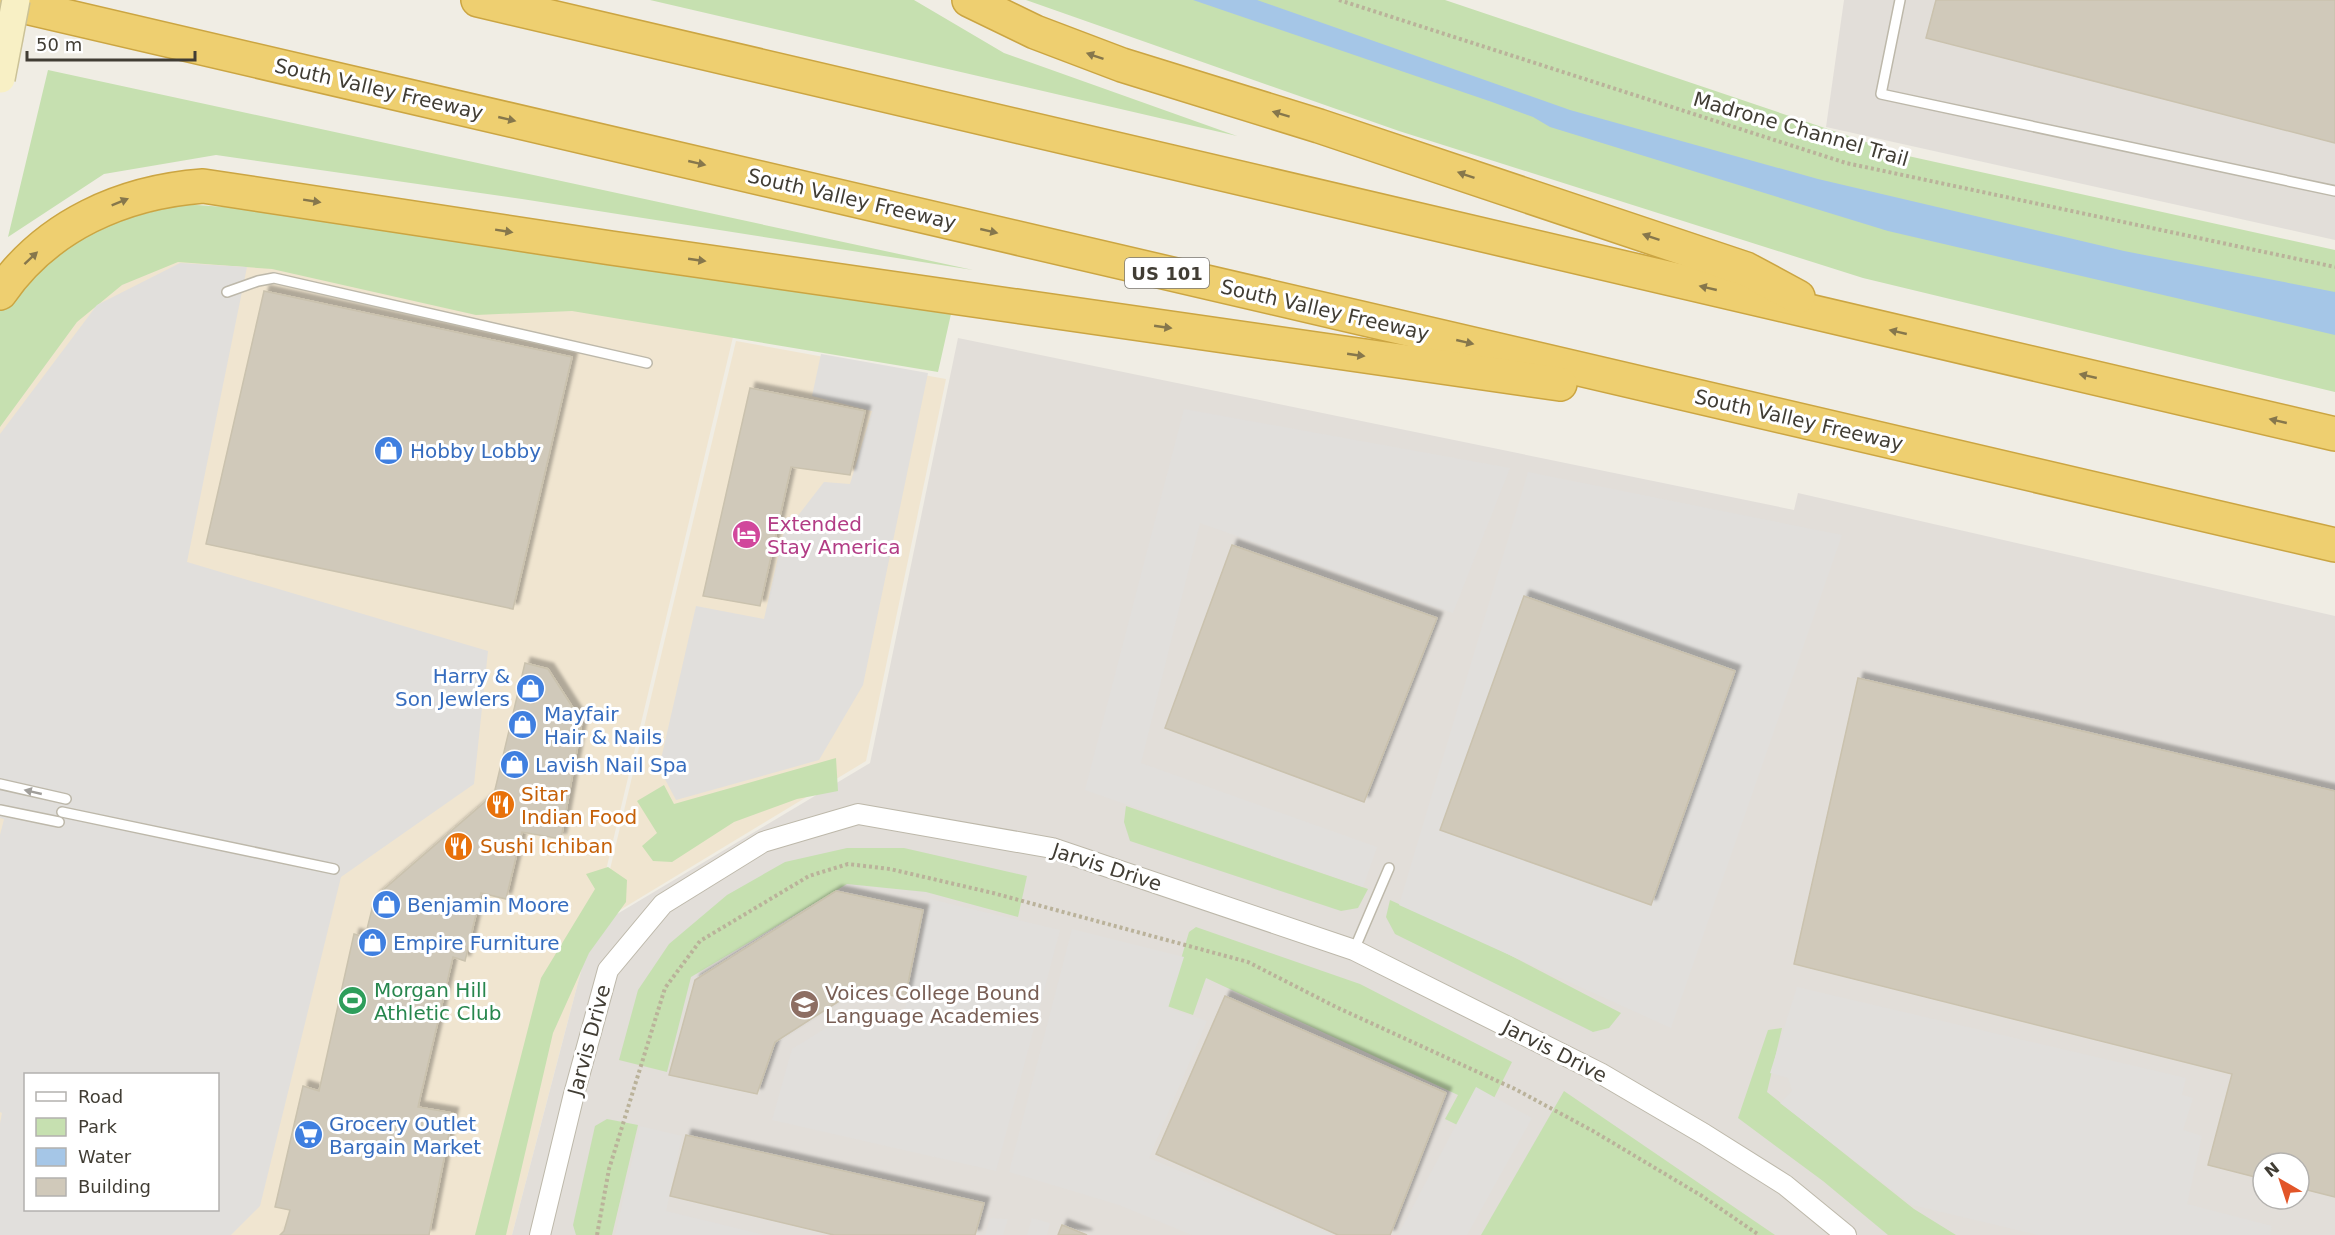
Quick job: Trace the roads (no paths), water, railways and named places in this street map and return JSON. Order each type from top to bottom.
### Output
[{"type":"highway","points":[[478,0],[2335,434]]},
{"type":"highway","points":[[969,0],[1035,32],[1122,65],[1319,126],[1746,269],[1839,318]]},
{"type":"highway","name":"South Valley Freeway","points":[[0,1],[2335,545]]},
{"type":"highway","points":[[0,27],[255,60]]},
{"type":"highway","points":[[0,293],[33,256],[67,227],[133,197],[169,189],[203,186],[623,250],[1778,416]]},
{"type":"main road","points":[[1,78],[16,0]]},
{"type":"street","name":"Jarvis Drive","points":[[540,1235],[573,1098],[608,970],[663,904],[763,842],[858,814],[1052,848],[1354,950],[1610,1079],[1785,1185],[1846,1235]]},
{"type":"lane","points":[[1900,0],[1881,94],[2335,190]]},
{"type":"lane","points":[[227,292],[274,278],[647,363]]},
{"type":"lane","points":[[0,784],[66,799]]},
{"type":"lane","points":[[0,810],[59,822]]},
{"type":"lane","points":[[62,812],[334,869]]},
{"type":"lane","points":[[1354,950],[1389,868]]},
{"type":"water","points":[[1193,0],[1257,0],[1570,110],[1818,179],[2124,251],[2335,292],[2335,335],[1888,231],[1550,127],[1533,117],[1492,102]]},
{"type":"place","name":"Hobby Lobby","points":[[389,451]]},
{"type":"place","name":"Extended Stay America","points":[[746,535]]},
{"type":"place","name":"Harry & Son Jewlers","points":[[531,688]]},
{"type":"place","name":"Mayfair Hair & Nails","points":[[523,725]]},
{"type":"place","name":"Lavish Nail Spa","points":[[514,765]]},
{"type":"place","name":"Sitar Indian Food","points":[[500,805]]},
{"type":"place","name":"Sushi Ichiban","points":[[459,846]]},
{"type":"place","name":"Benjamin Moore","points":[[386,905]]},
{"type":"place","name":"Empire Furniture","points":[[372,943]]},
{"type":"place","name":"Morgan Hill Athletic Club","points":[[353,1001]]},
{"type":"place","name":"Voices College Bound Language Academies","points":[[804,1004]]},
{"type":"place","name":"Grocery Outlet Bargain Market","points":[[308,1135]]}]
